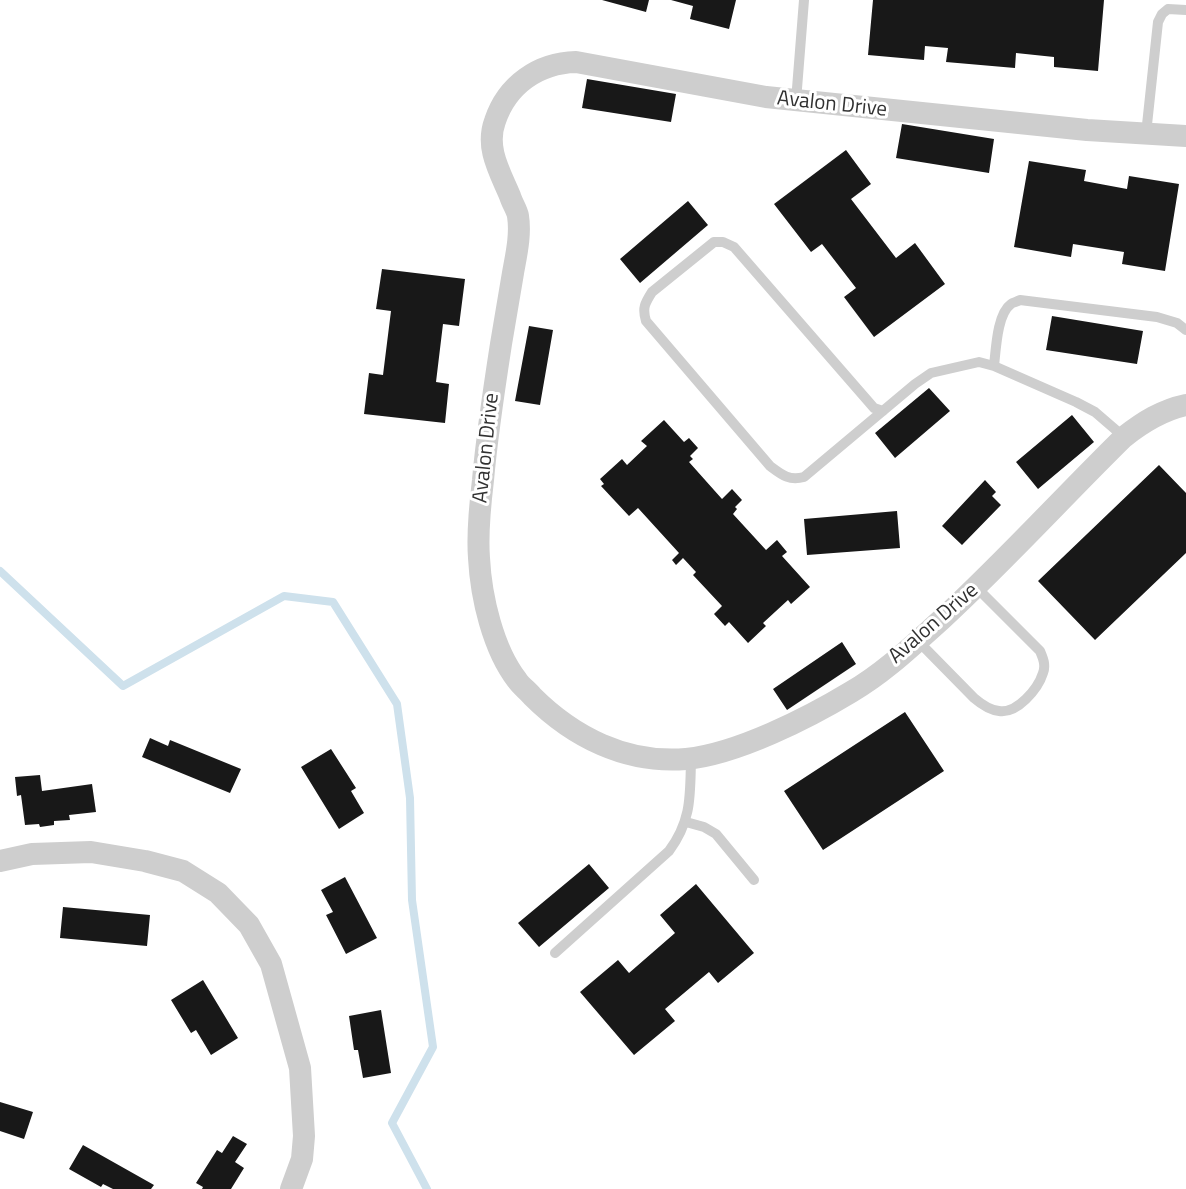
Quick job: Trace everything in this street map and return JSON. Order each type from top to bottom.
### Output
[{"type":"street","name":"Avalon Drive","points":[[1186,136],[1088,130],[796,101],[576,62],[558,63],[542,68],[512,90],[493,125],[491,140],[493,155],[518,215],[517,247],[495,382],[480,507],[479,557],[489,622],[517,680],[544,708],[567,726],[614,751],[640,758],[664,760],[691,759],[730,748],[784,728],[854,691],[918,641],[976,587],[1124,437],[1142,422],[1170,408],[1186,405]]},
{"type":"street","points":[[0,861],[32,854],[91,852],[145,861],[183,871],[192,876],[218,893],[249,925],[271,964],[300,1068],[304,1110],[302,1159],[291,1189]]},
{"type":"lane","points":[[796,101],[804,0]]},
{"type":"lane","points":[[1146,134],[1158,22],[1168,9],[1186,10]]},
{"type":"lane","points":[[882,411],[874,408],[734,247],[714,242],[652,292],[645,302],[643,310],[646,321],[770,466],[783,476],[794,480],[804,477],[931,373],[979,362],[994,366],[1095,412],[1124,437]]},
{"type":"lane","points":[[994,366],[999,328],[1004,312],[1010,304],[1020,300],[1157,317],[1177,323],[1186,330]]},
{"type":"lane","points":[[918,641],[984,706],[999,712],[1011,710],[1025,699],[1044,672],[1044,662],[1040,651],[976,587]]},
{"type":"lane","points":[[555,953],[669,851],[680,837],[690,807],[691,759]]},
{"type":"lane","points":[[686,822],[704,827],[716,834],[754,880]]},
{"type":"building","points":[[602,0],[649,0],[646,12]]},
{"type":"building","points":[[671,0],[736,0],[729,29],[690,19],[693,6]]},
{"type":"building","points":[[873,0],[1104,0],[1098,71],[1054,67],[1054,57],[1016,53],[1015,68],[946,62],[948,48],[925,46],[924,60],[868,55]]},
{"type":"building","points":[[587,79],[676,94],[671,122],[582,108]]},
{"type":"building","points":[[902,124],[994,139],[989,173],[896,158]]},
{"type":"building","points":[[846,150],[871,184],[851,199],[896,258],[915,243],[945,284],[874,337],[844,297],[856,288],[822,244],[811,252],[774,204]]},
{"type":"building","points":[[1029,161],[1086,170],[1084,181],[1127,189],[1129,176],[1179,184],[1165,271],[1122,264],[1124,252],[1073,244],[1071,257],[1014,247]]},
{"type":"building","points":[[688,201],[708,225],[640,283],[620,259]]},
{"type":"building","points":[[382,269],[465,279],[459,326],[443,324],[436,382],[449,384],[445,423],[364,414],[369,373],[383,375],[391,311],[376,309]]},
{"type":"building","points":[[1052,316],[1143,331],[1137,364],[1046,350]]},
{"type":"building","points":[[529,326],[553,330],[540,405],[515,401]]},
{"type":"building","points":[[929,388],[950,411],[895,458],[875,433]]},
{"type":"building","points":[[1072,415],[1094,442],[1038,489],[1016,462]]},
{"type":"building","points":[[664,420],[684,442],[689,438],[698,448],[690,456],[693,459],[689,462],[722,499],[732,489],[742,500],[735,507],[737,509],[733,514],[766,550],[777,540],[787,552],[782,556],[810,587],[791,604],[788,600],[763,623],[766,626],[748,643],[729,622],[725,626],[714,614],[722,606],[693,575],[696,572],[683,558],[676,565],[672,560],[679,553],[638,508],[629,516],[601,486],[604,484],[600,479],[622,459],[627,465],[647,446],[641,441]]},
{"type":"building","points":[[1159,465],[1186,493],[1186,553],[1095,640],[1038,581]]},
{"type":"building","points":[[985,480],[996,492],[992,496],[1001,505],[962,545],[942,526]]},
{"type":"building","points":[[897,511],[900,548],[807,555],[804,519]]},
{"type":"building","points":[[842,642],[856,664],[787,710],[773,689]]},
{"type":"building","points":[[905,712],[944,771],[823,850],[784,791]]},
{"type":"building","points":[[150,738],[168,746],[170,740],[241,769],[230,793],[142,757]]},
{"type":"building","points":[[331,749],[356,788],[351,791],[364,813],[339,829],[301,767]]},
{"type":"building","points":[[40,775],[42,791],[92,784],[96,812],[69,815],[70,820],[54,821],[54,825],[40,827],[39,824],[25,825],[21,795],[17,796],[15,777]]},
{"type":"building","points":[[589,864],[609,888],[539,947],[518,923]]},
{"type":"building","points":[[345,877],[377,938],[346,954],[326,915],[333,912],[321,890]]},
{"type":"building","points":[[696,884],[754,953],[718,983],[709,972],[665,1009],[675,1021],[634,1055],[580,992],[618,960],[629,973],[675,933],[660,915]]},
{"type":"building","points":[[63,907],[150,915],[147,946],[60,938]]},
{"type":"building","points":[[203,980],[238,1038],[211,1055],[196,1030],[191,1033],[171,1000]]},
{"type":"building","points":[[381,1010],[391,1073],[363,1078],[358,1050],[354,1050],[349,1016]]},
{"type":"building","points":[[0,1102],[33,1112],[24,1139],[0,1131]]},
{"type":"building","points":[[233,1136],[247,1144],[235,1162],[244,1168],[231,1189],[202,1189],[203,1187],[196,1183],[217,1150],[222,1153]]},
{"type":"building","points":[[83,1145],[154,1185],[151,1189],[113,1189],[103,1184],[101,1187],[69,1169]]},
{"type":"waterway","points":[[0,571],[123,686],[284,596],[333,602],[397,704],[410,798],[412,900],[433,1047],[392,1123],[427,1189]]}]
